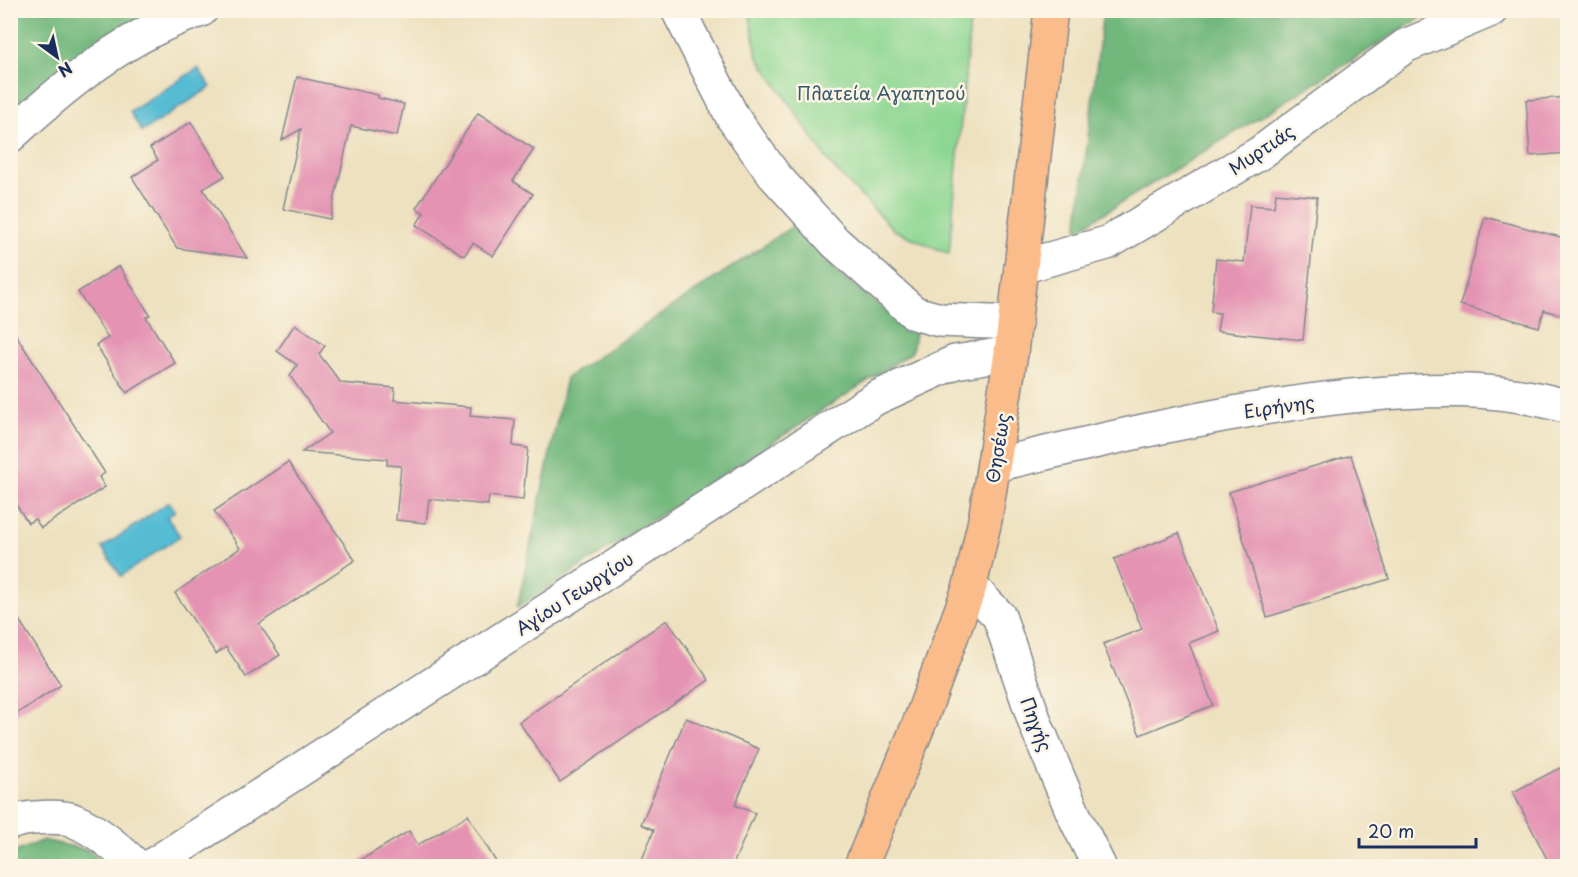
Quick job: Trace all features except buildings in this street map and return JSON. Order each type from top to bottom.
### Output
[{"type":"main road","name":"Θησέως","points":[[861,867],[921,719],[970,586],[995,465],[1013,338],[1051,10]]},
{"type":"street","points":[[10,136],[51,99],[125,45],[201,10]]},
{"type":"street","points":[[678,10],[733,118],[774,175],[835,242],[914,313],[1013,338]]},
{"type":"street","name":"Μυρτιάς","points":[[1021,267],[1107,243],[1260,153],[1405,46],[1491,10]]},
{"type":"street","name":"Αγίου Γεωργίου","points":[[151,867],[876,398],[1013,338]]},
{"type":"street","name":"Ειρήνης","points":[[995,465],[1131,433],[1266,406],[1368,394],[1493,391],[1544,399],[1568,407]]},
{"type":"street","name":"Πηγής","points":[[970,586],[999,616],[1036,725],[1099,867]]},
{"type":"street","points":[[10,823],[21,818],[74,819],[119,850],[136,867]]},
{"type":"green space","points":[[11,11],[151,11],[102,41],[11,120]]},
{"type":"green space","name":"Πλατεία Αγαπητού","points":[[749,11],[971,11],[949,254],[894,230],[831,165],[757,56]]},
{"type":"green space","points":[[1103,11],[1432,11],[1077,230]]},
{"type":"green space","points":[[793,226],[839,274],[915,333],[912,352],[517,608],[566,378]]},
{"type":"green space","points":[[43,840],[87,850],[107,866],[11,866],[11,854]]},
{"type":"water","points":[[198,68],[211,87],[142,132],[130,112]]},
{"type":"water","points":[[169,502],[175,511],[167,517],[180,536],[121,576],[102,548]]}]
